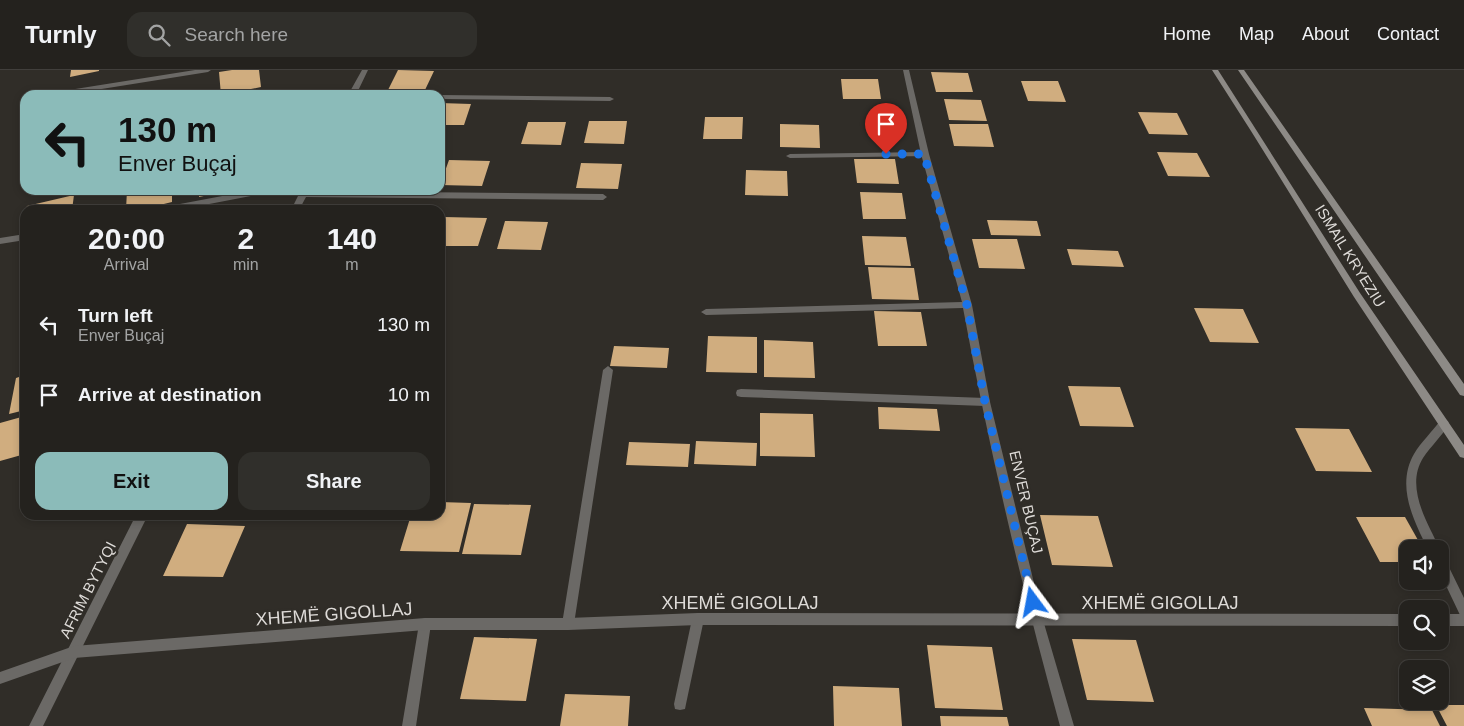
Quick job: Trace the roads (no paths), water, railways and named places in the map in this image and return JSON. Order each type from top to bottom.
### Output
[{"type":"main road","name":"ISMAIL KRYEZIU","points":[[1215,70],[1357,295],[1464,454]]},
{"type":"main road","name":"ISMAIL KRYEZIU","points":[[1241,70],[1464,392]]},
{"type":"street","points":[[82,90],[208,70]]},
{"type":"street","points":[[355,90],[365,70]]},
{"type":"street","name":"ENVER BUÇAJ","points":[[906,70],[924,154],[967,305],[985,402],[1037,620],[1066,726]]},
{"type":"street","points":[[445,98],[610,99]]},
{"type":"street","points":[[790,156],[924,154]]},
{"type":"street","points":[[445,194],[603,197]]},
{"type":"street","points":[[190,205],[242,195]]},
{"type":"street","points":[[0,242],[20,238]]},
{"type":"street","points":[[706,312],[967,305]]},
{"type":"street","points":[[568,624],[608,370]]},
{"type":"street","points":[[741,393],[985,402]]},
{"type":"street","points":[[1430,540],[1414,506],[1412,479],[1414,466],[1421,453],[1444,424]]},
{"type":"street","name":"AFRIM BYTYQI","points":[[36,726],[140,520]]},
{"type":"street","points":[[1449,580],[1464,611]]},
{"type":"street","points":[[680,704],[698,619]]},
{"type":"street","name":"XHEMË GIGOLLAJ","points":[[0,678],[74,652],[425,624],[568,624],[698,619],[1399,620]]},
{"type":"street","points":[[1449,620],[1464,620]]},
{"type":"street","points":[[409,726],[425,624]]}]
